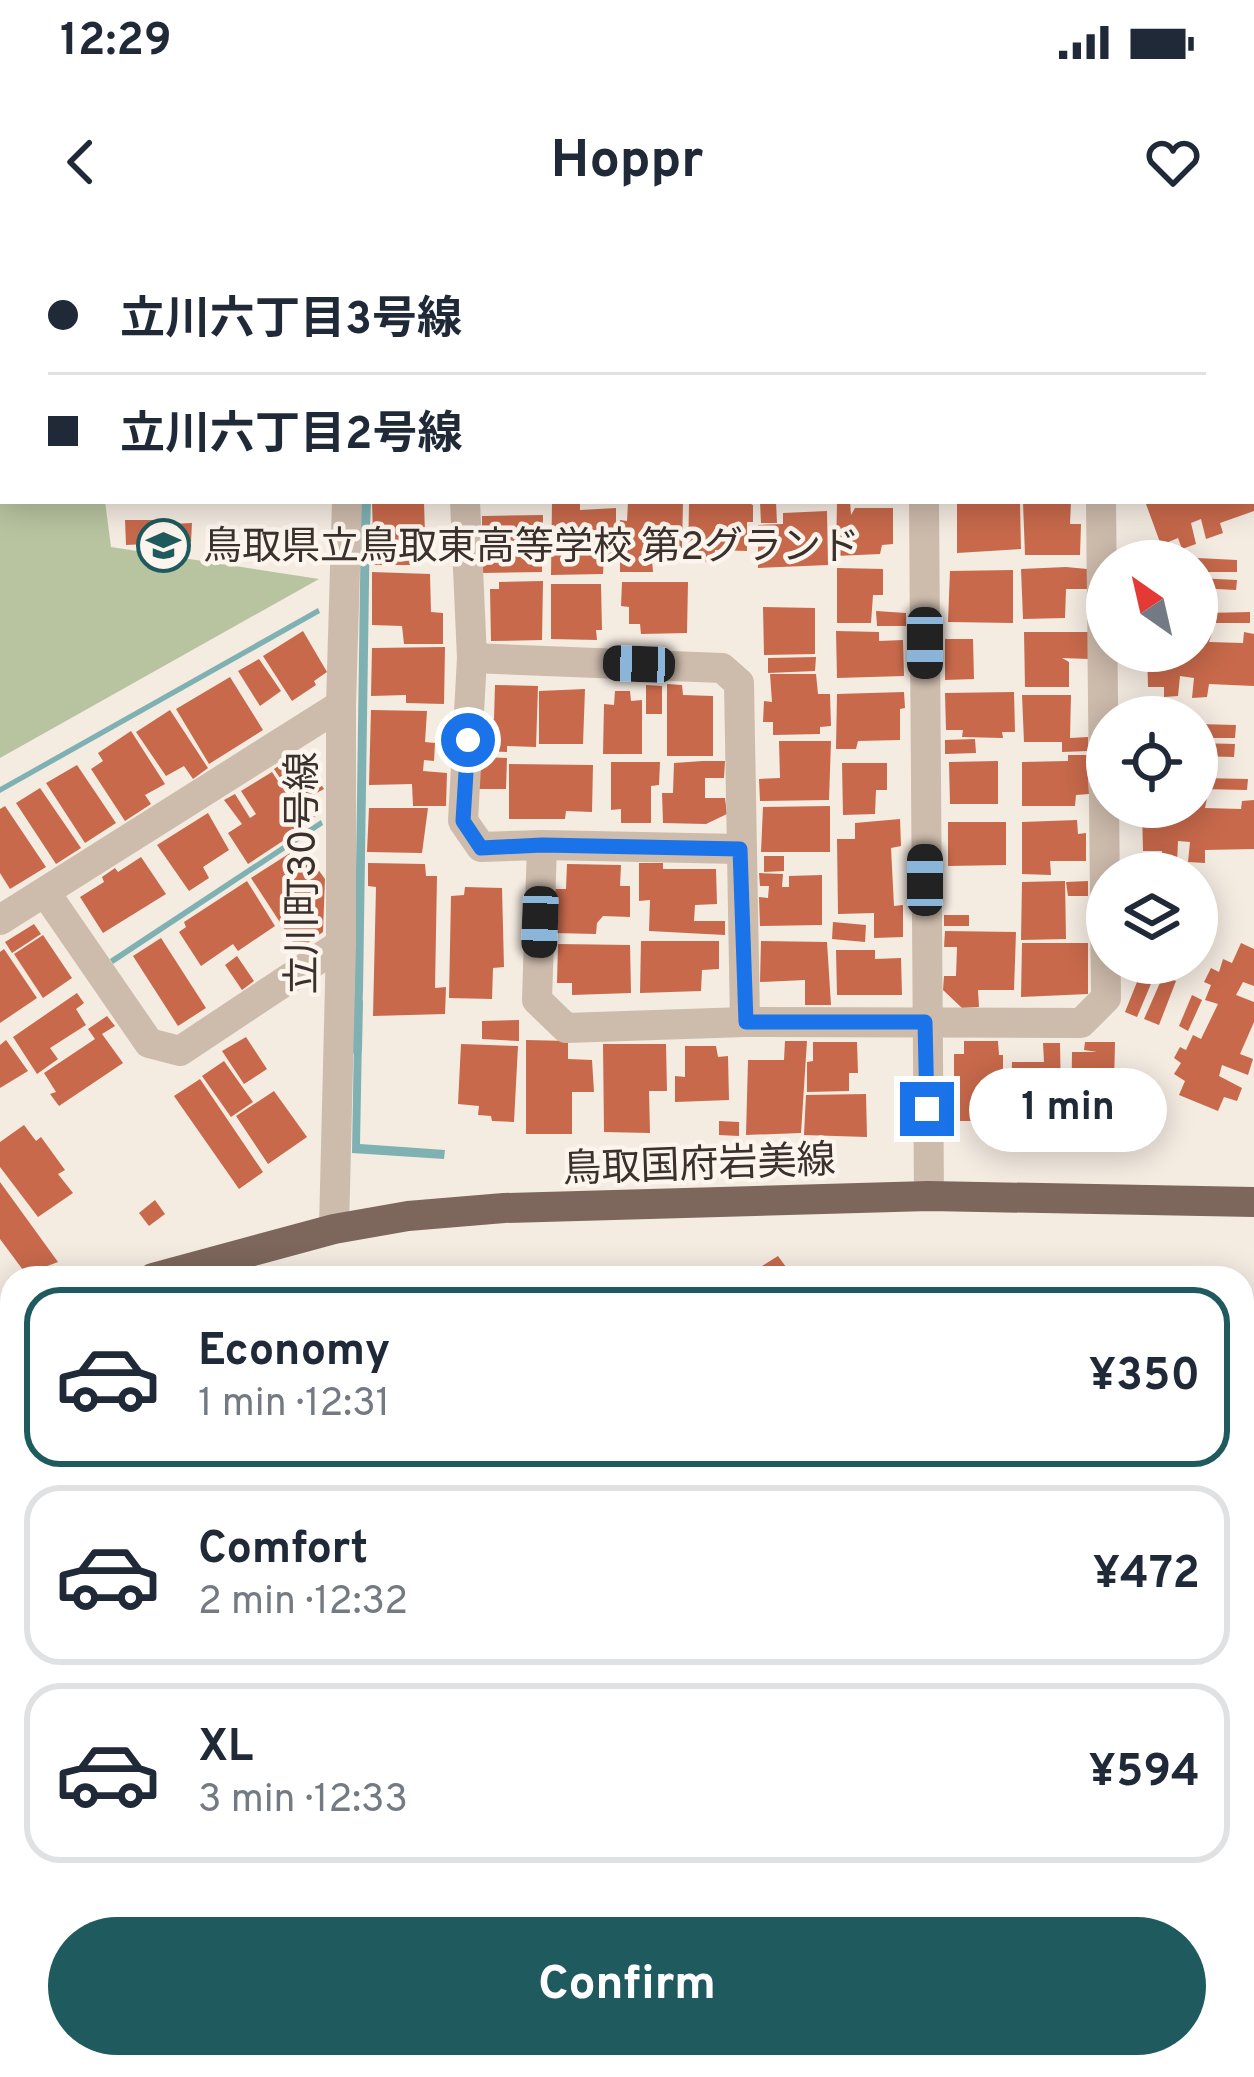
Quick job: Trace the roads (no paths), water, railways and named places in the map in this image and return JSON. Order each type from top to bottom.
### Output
[{"type":"main road","name":"鳥取国府岩美線","points":[[197,1266],[334,1229],[408,1216],[521,1207],[928,1196],[1254,1202]]},
{"type":"street","points":[[341,704],[347,504]]},
{"type":"street","points":[[465,504],[472,658],[463,821],[481,848],[740,849]]},
{"type":"street","points":[[924,504],[928,1196]]},
{"type":"street","points":[[542,845],[537,1000],[566,1028],[746,1022],[1082,1023],[1106,998],[1101,504]]},
{"type":"street","points":[[472,658],[722,668],[739,682],[746,1022]]},
{"type":"street","name":"立川町30号線","points":[[0,920],[341,704]]},
{"type":"street","name":"立川町30号線","points":[[334,1229],[341,704]]},
{"type":"street","points":[[45,892],[149,1042],[180,1052],[341,944]]},
{"type":"water","points":[[370,514],[363,991],[362,1012],[354,1012],[361,515]]},
{"type":"water","points":[[318,608],[320,613],[0,793],[0,787]]},
{"type":"water","points":[[321,820],[323,825],[113,964],[110,959]]},
{"type":"water","points":[[362,1036],[360,1144],[445,1150],[444,1159],[352,1153],[354,1038]]},
{"type":"waterway","points":[[365,528],[366,504]]},
{"type":"waterway","points":[[357,1050],[358,1002]]},
{"type":"place","name":"鳥取県立鳥取東高等学校 第2グランド","points":[[164,545]]}]
